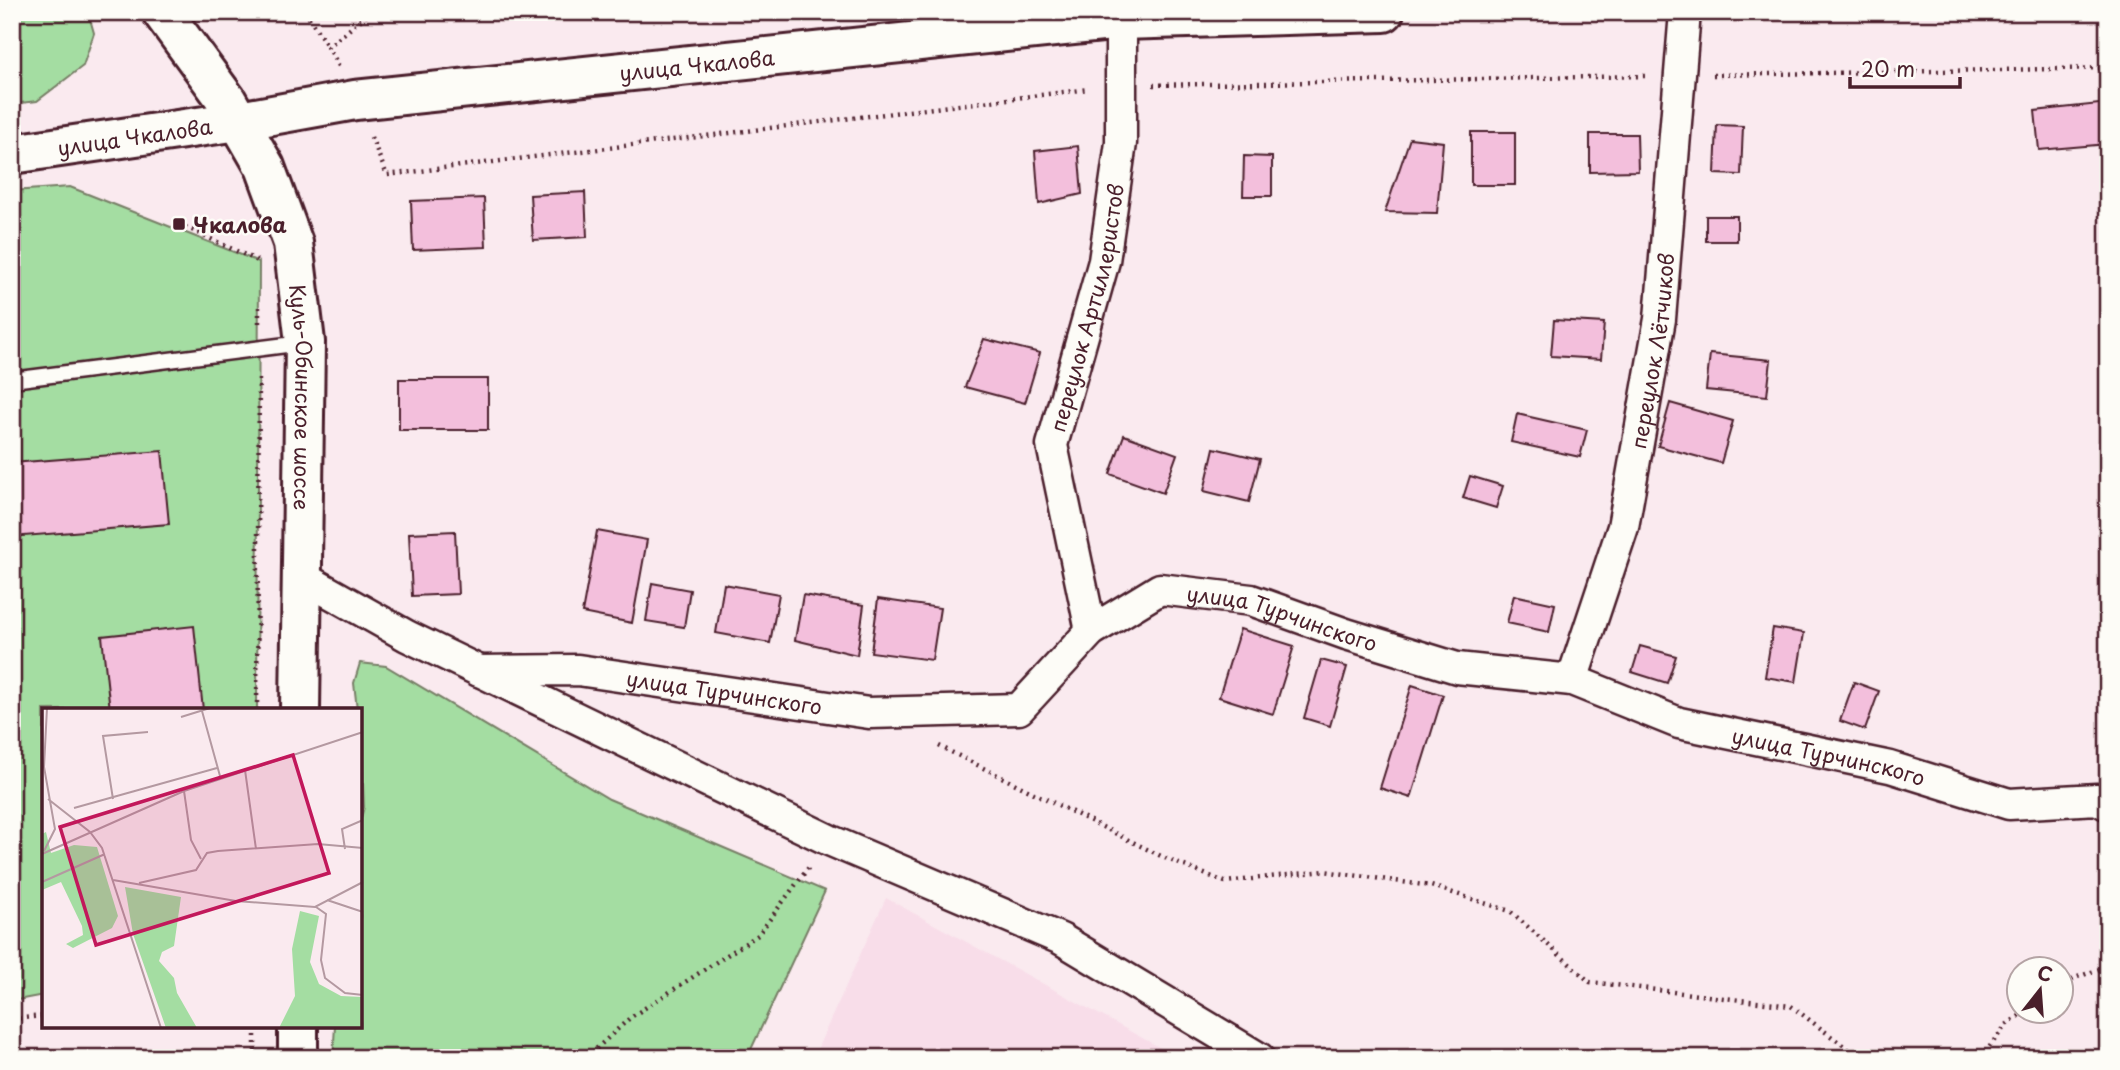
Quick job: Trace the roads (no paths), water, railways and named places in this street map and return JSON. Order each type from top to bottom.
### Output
[{"type":"main road","name":"Куль-Обинское шоссе","points":[[162,12],[233,111],[265,167],[287,220],[301,289],[305,342],[304,578],[300,708]]},
{"type":"main road","name":"улица Чкалова","points":[[12,154],[233,111],[347,79],[983,12]]},
{"type":"main road","name":"улица Чкалова","points":[[12,132],[355,100],[1120,16],[1384,12]]},
{"type":"main road","points":[[298,1028],[298,1058]]},
{"type":"street","name":"переулок Лётчиков","points":[[1572,680],[1623,527],[1660,319],[1685,12]]},
{"type":"street","name":"переулок Артиллеристов","points":[[1091,631],[1052,445],[1104,261],[1121,143],[1120,16]]},
{"type":"street","name":"улица Турчинского","points":[[304,578],[407,636],[829,840],[1061,940],[1259,1058]]},
{"type":"street","name":"улица Турчинского","points":[[479,671],[578,670],[869,713],[1019,709],[1091,631],[1160,589],[1251,600],[1346,634],[1457,668],[1572,680],[1679,723],[1890,767],[2010,804],[2097,799],[2108,805]]},
{"type":"lane","points":[[12,380],[305,342]]},
{"type":"place","name":"Чкалова","points":[[179,224]]}]
